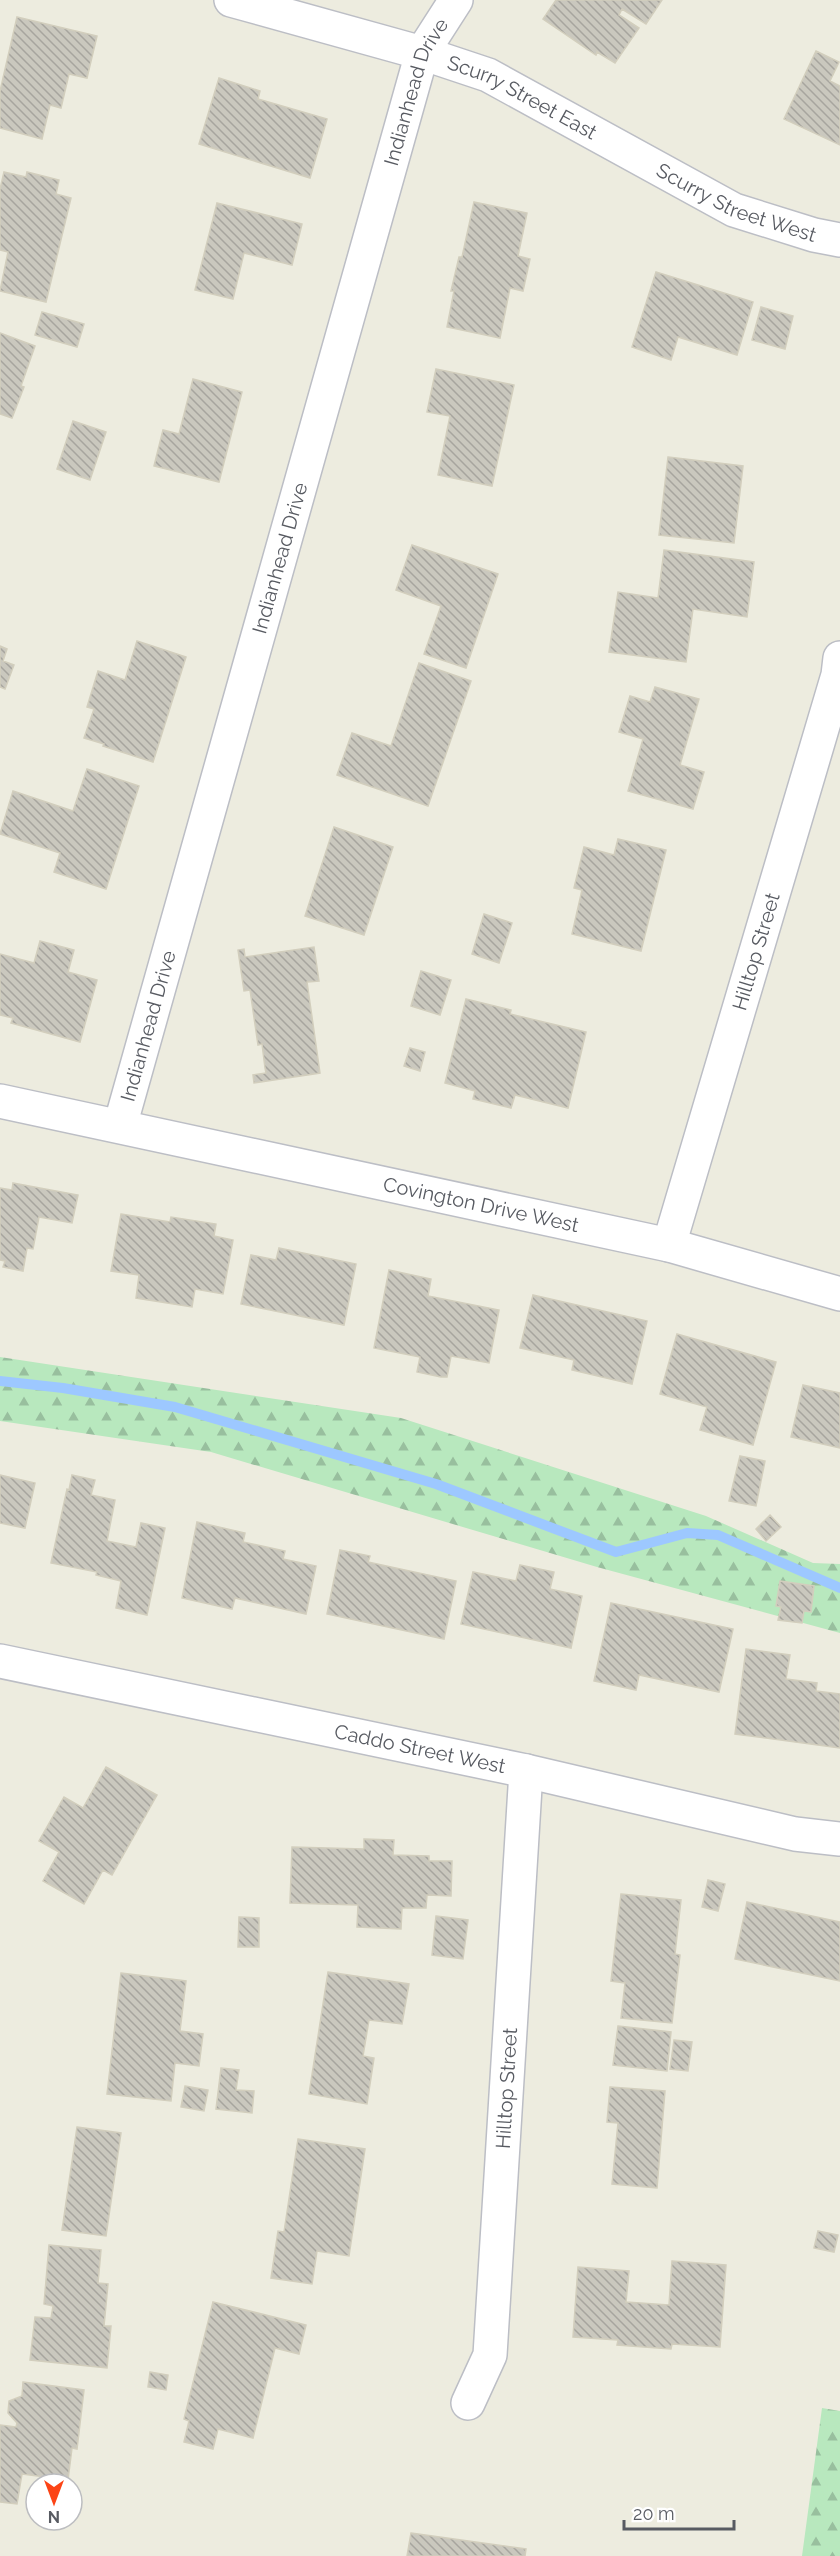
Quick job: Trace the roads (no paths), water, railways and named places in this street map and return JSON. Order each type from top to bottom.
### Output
[{"type":"street","name":"Scurry Street East","points":[[231,0],[422,53],[488,75],[635,158]]},
{"type":"street","name":"Indianhead Drive","points":[[120,1126],[422,53],[456,0]]},
{"type":"street","name":"Scurry Street West","points":[[635,158],[734,210],[814,236],[840,240]]},
{"type":"street","name":"Hilltop Street","points":[[669,1245],[838,675],[840,658]]},
{"type":"street","name":"Covington Drive West","points":[[0,1101],[669,1245],[840,1294]]},
{"type":"street","name":"Caddo Street West","points":[[0,1661],[526,1771],[795,1834],[840,1839]]},
{"type":"street","name":"Hilltop Street","points":[[468,2403],[490,2355],[526,1771]]},
{"type":"waterway","points":[[0,1381],[63,1388],[175,1407],[436,1484],[616,1552],[687,1533],[718,1535],[840,1588]]}]
